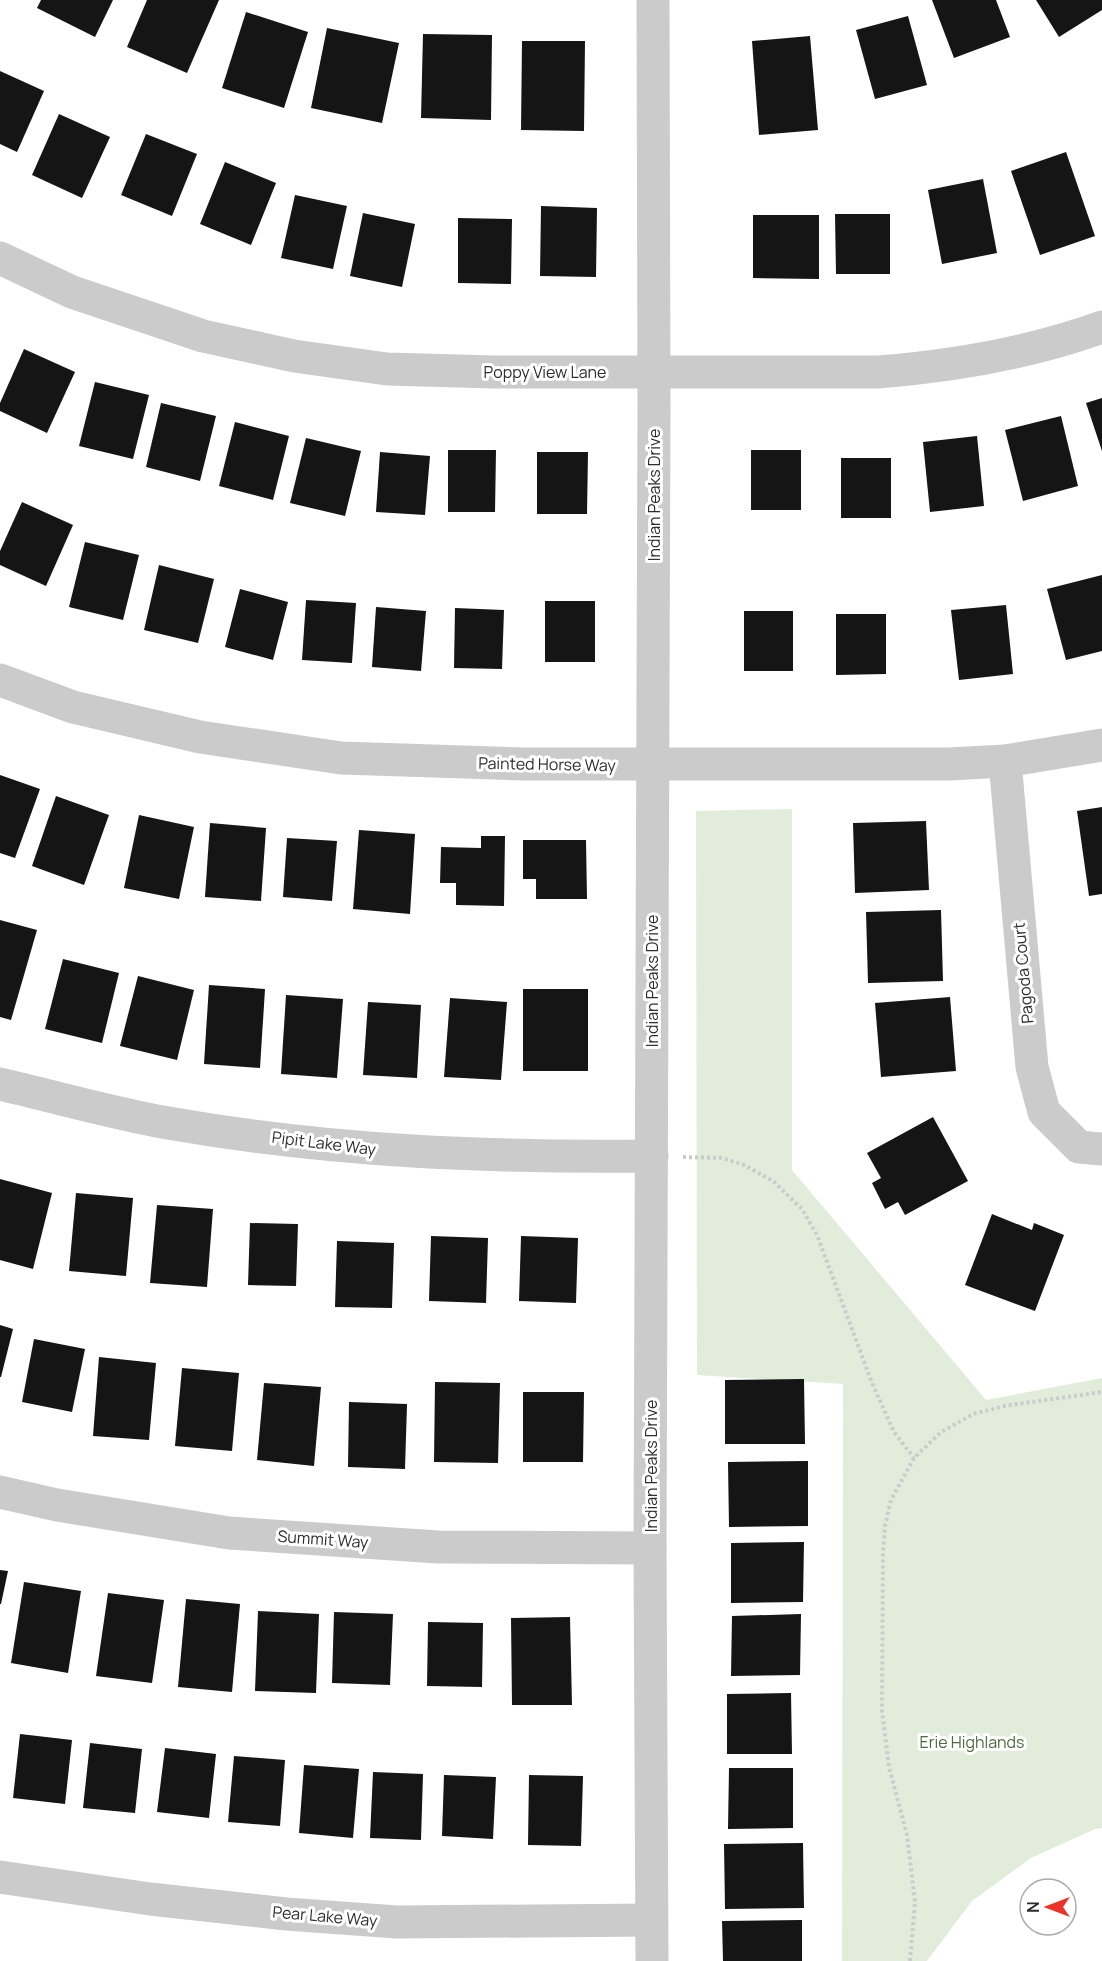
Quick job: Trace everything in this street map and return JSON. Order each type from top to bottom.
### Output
[{"type":"street","name":"Indian Peaks Drive","points":[[652,1961],[650,1548],[665,1156],[653,765],[653,0]]},
{"type":"street","name":"Poppy View Lane","points":[[0,258],[72,292],[203,336],[294,356],[387,369],[494,372],[878,372],[934,368],[1053,343],[1102,327]]},
{"type":"street","name":"Painted Horse Way","points":[[0,680],[73,707],[200,737],[341,758],[523,764],[948,764],[1005,761],[1102,745]]},
{"type":"street","name":"Pagoda Court","points":[[1005,761],[1032,1067],[1044,1112],[1079,1148],[1102,1149]]},
{"type":"street","name":"Pipit Lake Way","points":[[0,1084],[167,1123],[350,1148],[445,1154],[665,1156]]},
{"type":"street","name":"Summit Way","points":[[0,1492],[57,1505],[229,1533],[438,1547],[650,1548]]},
{"type":"street","name":"Pear Lake Way","points":[[0,1877],[162,1900],[286,1914],[397,1922],[651,1920]]},
{"type":"path","points":[[665,1156],[722,1158],[744,1165],[773,1181],[802,1209],[817,1235],[872,1383],[894,1432],[914,1458]]},
{"type":"path","points":[[910,1961],[915,1902],[907,1835],[889,1767],[882,1711],[885,1526],[891,1500],[914,1458],[940,1433],[974,1414],[1004,1406],[1102,1392]]},
{"type":"green space","name":"Erie Highlands","points":[[792,809],[792,1170],[986,1400],[1102,1378],[1102,1828],[1095,1829],[1031,1858],[972,1901],[927,1961],[842,1961],[843,1384],[697,1375],[696,811]]},
{"type":"building","points":[[41,0],[113,0],[95,37],[37,8]]},
{"type":"building","points":[[147,0],[219,0],[187,73],[127,47]]},
{"type":"building","points":[[932,0],[996,0],[1010,37],[954,58]]},
{"type":"building","points":[[1036,0],[1102,0],[1102,10],[1059,37]]},
{"type":"building","points":[[246,12],[308,32],[284,108],[222,88]]},
{"type":"building","points":[[908,16],[927,85],[875,99],[856,30]]},
{"type":"building","points":[[327,28],[399,43],[382,123],[311,108]]},
{"type":"building","points":[[423,34],[492,35],[491,120],[421,118]]},
{"type":"building","points":[[810,36],[818,130],[759,135],[752,41]]},
{"type":"building","points":[[522,41],[585,41],[584,131],[521,130]]},
{"type":"building","points":[[0,71],[44,91],[17,152],[0,144]]},
{"type":"building","points":[[59,114],[110,137],[82,198],[32,175]]},
{"type":"building","points":[[146,134],[197,154],[172,216],[121,195]]},
{"type":"building","points":[[1066,152],[1095,236],[1040,255],[1011,171]]},
{"type":"building","points":[[225,162],[276,183],[251,245],[200,224]]},
{"type":"building","points":[[983,179],[997,253],[942,264],[928,190]]},
{"type":"building","points":[[295,195],[347,206],[333,269],[281,258]]},
{"type":"building","points":[[541,206],[597,208],[596,277],[540,276]]},
{"type":"building","points":[[363,213],[415,224],[402,287],[350,276]]},
{"type":"building","points":[[835,214],[890,214],[890,274],[836,274]]},
{"type":"building","points":[[753,215],[819,215],[819,279],[753,278]]},
{"type":"building","points":[[458,218],[512,219],[511,284],[458,283]]},
{"type":"building","points":[[24,349],[75,372],[47,433],[0,411],[0,403]]},
{"type":"building","points":[[95,382],[149,395],[133,459],[79,446]]},
{"type":"building","points":[[1102,398],[1102,451],[1086,403]]},
{"type":"building","points":[[161,403],[216,416],[200,481],[146,467]]},
{"type":"building","points":[[1061,416],[1078,486],[1023,501],[1005,430]]},
{"type":"building","points":[[235,422],[289,436],[273,500],[219,486]]},
{"type":"building","points":[[977,436],[984,506],[930,512],[923,442]]},
{"type":"building","points":[[306,438],[361,451],[345,516],[290,503]]},
{"type":"building","points":[[448,450],[496,450],[495,512],[448,512]]},
{"type":"building","points":[[751,450],[801,450],[801,510],[751,510]]},
{"type":"building","points":[[380,452],[430,456],[425,515],[376,512]]},
{"type":"building","points":[[537,452],[588,452],[587,514],[537,514]]},
{"type":"building","points":[[841,458],[891,458],[891,518],[841,518]]},
{"type":"building","points":[[22,502],[73,525],[46,586],[0,565],[0,551]]},
{"type":"building","points":[[85,542],[139,555],[123,620],[69,607]]},
{"type":"building","points":[[159,565],[214,579],[198,643],[144,630]]},
{"type":"building","points":[[1102,575],[1102,651],[1066,660],[1047,589]]},
{"type":"building","points":[[240,589],[288,602],[273,660],[225,647]]},
{"type":"building","points":[[306,600],[356,603],[352,663],[302,660]]},
{"type":"building","points":[[545,601],[595,601],[595,662],[545,662]]},
{"type":"building","points":[[1006,605],[1013,674],[959,680],[951,610]]},
{"type":"building","points":[[376,607],[426,611],[421,671],[372,667]]},
{"type":"building","points":[[455,608],[504,610],[502,669],[454,668]]},
{"type":"building","points":[[744,611],[793,611],[793,671],[744,671]]},
{"type":"building","points":[[836,614],[886,614],[886,674],[836,675]]},
{"type":"building","points":[[0,775],[40,789],[15,858],[0,853]]},
{"type":"building","points":[[56,796],[109,815],[84,885],[32,866]]},
{"type":"building","points":[[1102,807],[1102,894],[1089,896],[1077,811]]},
{"type":"building","points":[[139,815],[194,827],[179,899],[124,888]]},
{"type":"building","points":[[926,821],[929,890],[855,893],[853,823]]},
{"type":"building","points":[[210,823],[266,828],[261,901],[205,897]]},
{"type":"building","points":[[359,830],[415,834],[410,914],[353,909]]},
{"type":"building","points":[[481,836],[505,836],[504,906],[456,905],[456,883],[440,883],[441,847],[481,848]]},
{"type":"building","points":[[287,838],[337,841],[332,901],[283,897]]},
{"type":"building","points":[[523,840],[586,840],[587,899],[536,899],[536,879],[523,879]]},
{"type":"building","points":[[941,910],[943,981],[868,983],[866,912]]},
{"type":"building","points":[[0,920],[37,930],[11,1020],[0,1017]]},
{"type":"building","points":[[63,959],[119,973],[102,1043],[45,1029]]},
{"type":"building","points":[[138,976],[194,990],[177,1060],[120,1046]]},
{"type":"building","points":[[209,985],[265,989],[260,1068],[204,1064]]},
{"type":"building","points":[[523,989],[588,989],[588,1071],[523,1071]]},
{"type":"building","points":[[286,995],[343,999],[337,1078],[281,1074]]},
{"type":"building","points":[[950,997],[956,1071],[881,1077],[875,1003]]},
{"type":"building","points":[[450,998],[507,1002],[501,1080],[444,1077]]},
{"type":"building","points":[[368,1002],[421,1005],[417,1078],[363,1075]]},
{"type":"building","points":[[933,1117],[968,1181],[905,1215],[898,1202],[885,1209],[872,1183],[881,1178],[867,1153]]},
{"type":"building","points":[[0,1179],[52,1193],[33,1269],[0,1260]]},
{"type":"building","points":[[76,1193],[133,1198],[126,1276],[69,1271]]},
{"type":"building","points":[[157,1205],[213,1209],[207,1287],[150,1283]]},
{"type":"building","points":[[992,1214],[1032,1230],[1034,1223],[1064,1235],[1035,1311],[965,1285]]},
{"type":"building","points":[[250,1223],[298,1224],[296,1286],[248,1285]]},
{"type":"building","points":[[431,1236],[488,1238],[486,1303],[429,1301]]},
{"type":"building","points":[[521,1236],[578,1238],[576,1303],[519,1301]]},
{"type":"building","points":[[337,1241],[394,1243],[392,1308],[335,1307]]},
{"type":"building","points":[[0,1325],[13,1329],[1,1377],[0,1377]]},
{"type":"building","points":[[34,1339],[85,1349],[72,1412],[22,1402]]},
{"type":"building","points":[[99,1357],[156,1363],[149,1440],[93,1436]]},
{"type":"building","points":[[182,1368],[239,1373],[232,1451],[175,1446]]},
{"type":"building","points":[[804,1379],[805,1444],[725,1444],[725,1380]]},
{"type":"building","points":[[435,1382],[500,1383],[498,1463],[434,1462]]},
{"type":"building","points":[[264,1383],[321,1387],[314,1466],[257,1460]]},
{"type":"building","points":[[523,1392],[584,1392],[583,1462],[523,1462]]},
{"type":"building","points":[[349,1402],[407,1404],[405,1469],[348,1467]]},
{"type":"building","points":[[808,1461],[808,1526],[729,1527],[728,1462]]},
{"type":"building","points":[[804,1542],[803,1602],[731,1603],[731,1543]]},
{"type":"building","points":[[0,1570],[8,1571],[1,1604],[0,1604]]},
{"type":"building","points":[[24,1582],[81,1591],[68,1673],[11,1663]]},
{"type":"building","points":[[108,1593],[164,1600],[152,1683],[96,1676]]},
{"type":"building","points":[[186,1599],[240,1604],[232,1692],[178,1687]]},
{"type":"building","points":[[258,1611],[319,1614],[316,1693],[255,1691]]},
{"type":"building","points":[[334,1612],[393,1614],[390,1685],[332,1683]]},
{"type":"building","points":[[801,1614],[800,1675],[731,1676],[732,1616]]},
{"type":"building","points":[[570,1617],[572,1705],[512,1705],[511,1618]]},
{"type":"building","points":[[428,1622],[483,1623],[482,1687],[427,1686]]},
{"type":"building","points":[[791,1693],[792,1754],[727,1754],[727,1694]]},
{"type":"building","points":[[20,1734],[72,1740],[65,1804],[13,1798]]},
{"type":"building","points":[[90,1743],[142,1749],[135,1813],[83,1808]]},
{"type":"building","points":[[165,1748],[216,1754],[209,1818],[157,1812]]},
{"type":"building","points":[[234,1756],[285,1760],[280,1826],[228,1822]]},
{"type":"building","points":[[304,1765],[359,1769],[353,1838],[299,1833]]},
{"type":"building","points":[[729,1768],[793,1768],[793,1828],[728,1829]]},
{"type":"building","points":[[373,1772],[423,1774],[421,1840],[370,1838]]},
{"type":"building","points":[[444,1775],[496,1777],[493,1839],[442,1836]]},
{"type":"building","points":[[529,1775],[583,1776],[581,1846],[528,1845]]},
{"type":"building","points":[[803,1843],[804,1908],[725,1909],[724,1844]]},
{"type":"building","points":[[802,1920],[802,1961],[723,1961],[722,1921]]}]
